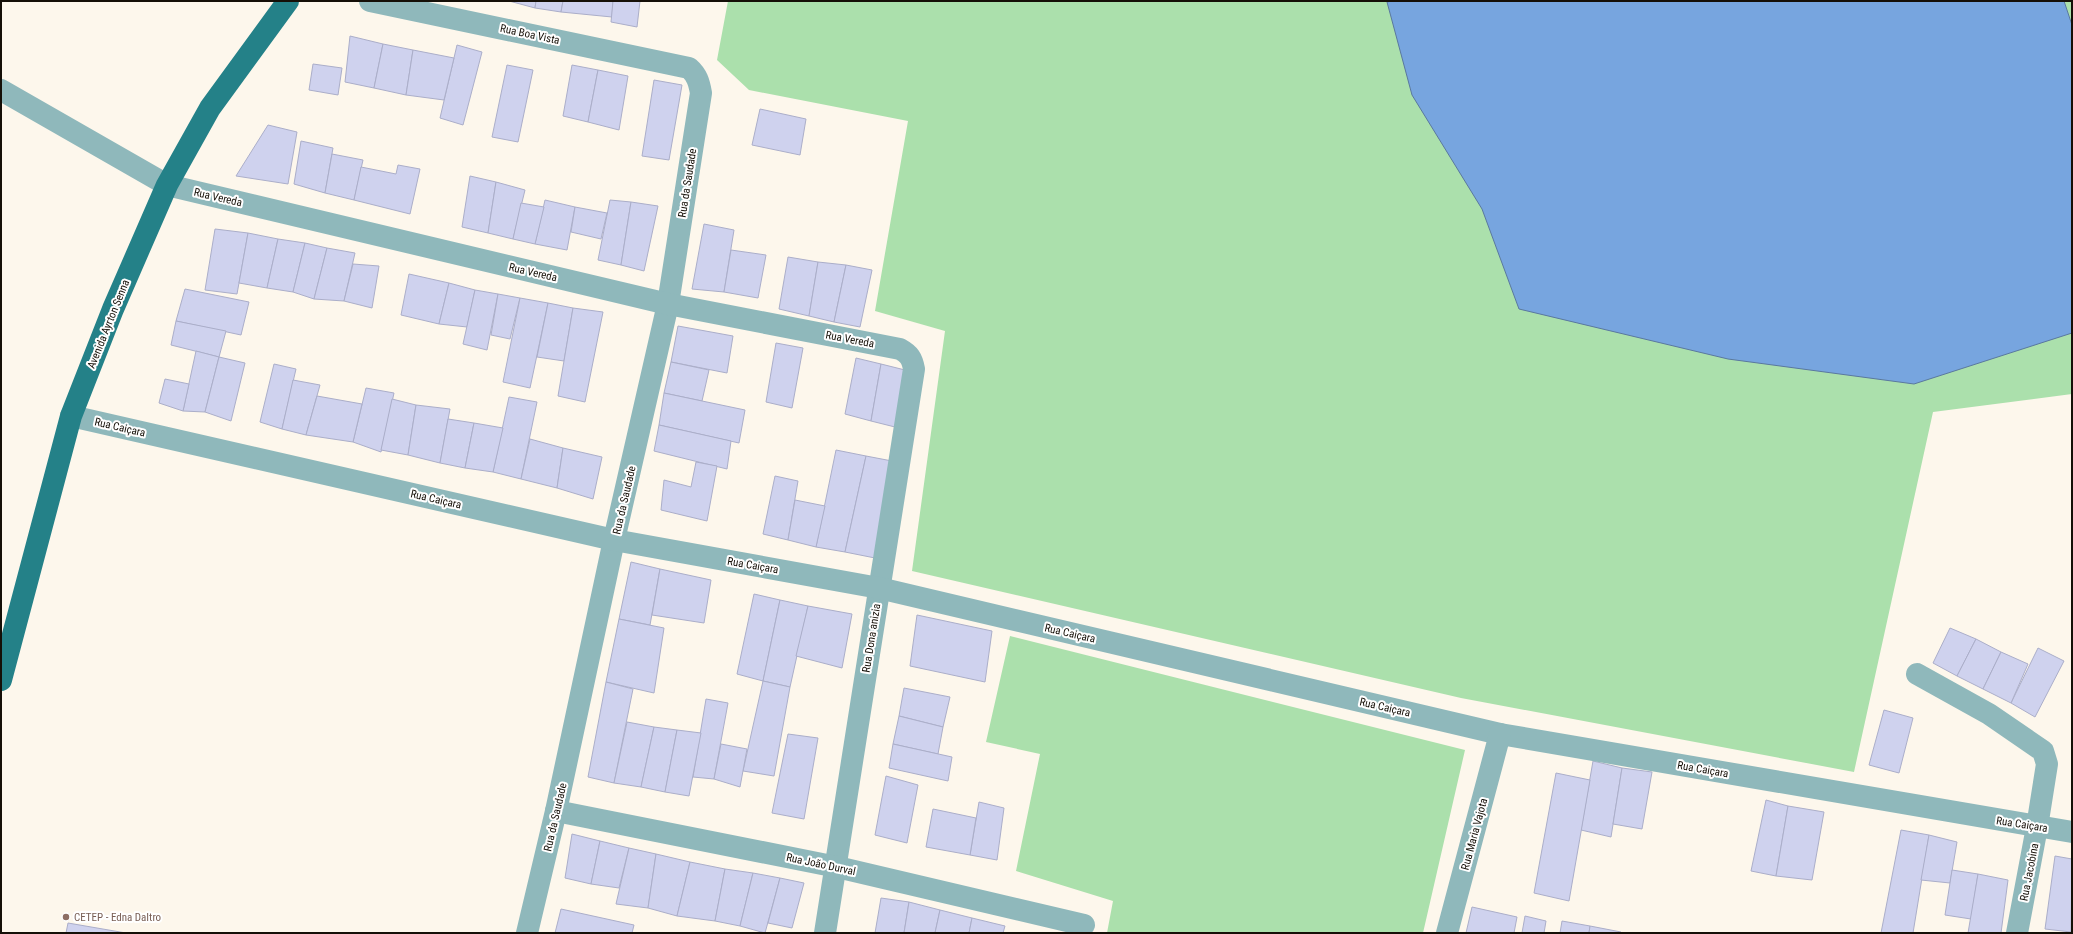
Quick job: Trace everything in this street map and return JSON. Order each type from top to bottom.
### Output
[{"type":"main road","name":"Avenida Ayrton Senna","points":[[1,680],[71,416],[113,309],[167,185],[210,108],[288,1]]},
{"type":"street","name":"Rua Boa Vista","points":[[370,1],[689,68]]},
{"type":"street","name":"Rua da Saudade","points":[[527,933],[556,811],[614,540],[668,304],[701,93],[696,74],[689,68]]},
{"type":"street","name":"Rua Vereda","points":[[1,90],[167,185],[668,304],[900,349]]},
{"type":"street","name":"Rua Dona anizia","points":[[825,933],[837,867],[914,369],[912,359],[900,349]]},
{"type":"street","name":"Rua Caiçara","points":[[71,416],[614,540],[879,588],[1500,734],[2072,832]]},
{"type":"street","name":"Rua Jacobina","points":[[1917,674],[1989,714],[2043,751],[2047,764],[2038,827],[2017,933]]},
{"type":"street","name":"Rua Maria Vajota","points":[[1447,933],[1500,734]]},
{"type":"street","name":"Rua João Durval","points":[[556,811],[837,867],[1084,926]]},
{"type":"green space","points":[[728,1],[2072,1],[2072,394],[1933,412],[1854,772],[1461,698],[912,571],[945,331],[875,311],[908,121],[749,90],[717,60]]},
{"type":"green space","points":[[1010,636],[1465,750],[1423,933],[1107,933],[1113,901],[1016,871],[1040,754],[986,742]]},
{"type":"water","points":[[2064,1],[2072,25],[2072,333],[1914,384],[1728,359],[1519,309],[1482,209],[1412,95],[1387,2]]},
{"type":"building","points":[[509,1],[536,1],[535,8]]},
{"type":"building","points":[[536,1],[563,1],[561,12],[535,8]]},
{"type":"building","points":[[563,1],[613,1],[612,17],[561,12]]},
{"type":"building","points":[[613,1],[640,1],[637,27],[611,22]]},
{"type":"building","points":[[350,36],[383,44],[374,88],[345,82]]},
{"type":"building","points":[[383,44],[413,50],[406,95],[374,88]]},
{"type":"building","points":[[457,45],[482,52],[463,125],[440,118]]},
{"type":"building","points":[[413,50],[454,58],[444,100],[406,95]]},
{"type":"building","points":[[313,64],[342,68],[338,95],[309,90]]},
{"type":"building","points":[[507,65],[533,70],[518,142],[492,137]]},
{"type":"building","points":[[572,65],[598,70],[588,122],[563,116]]},
{"type":"building","points":[[598,70],[628,76],[619,130],[588,122]]},
{"type":"building","points":[[654,80],[682,85],[669,160],[642,156]]},
{"type":"building","points":[[760,109],[806,119],[800,155],[752,145]]},
{"type":"building","points":[[268,125],[297,132],[288,184],[236,176]]},
{"type":"building","points":[[301,141],[333,148],[325,193],[294,184]]},
{"type":"building","points":[[332,154],[363,160],[354,200],[325,193]]},
{"type":"building","points":[[398,165],[420,169],[410,214],[354,200],[361,167],[396,174]]},
{"type":"building","points":[[470,176],[496,182],[488,233],[462,227]]},
{"type":"building","points":[[496,182],[525,190],[513,239],[488,233]]},
{"type":"building","points":[[545,200],[575,207],[567,250],[535,244]]},
{"type":"building","points":[[610,200],[631,202],[621,265],[598,260]]},
{"type":"building","points":[[631,202],[658,206],[644,271],[621,265]]},
{"type":"building","points":[[521,203],[544,207],[535,244],[513,239]]},
{"type":"building","points":[[575,207],[607,213],[601,239],[571,232]]},
{"type":"building","points":[[704,224],[734,230],[724,292],[692,289]]},
{"type":"building","points":[[215,229],[248,233],[237,294],[205,290]]},
{"type":"building","points":[[248,233],[278,239],[267,288],[239,283]]},
{"type":"building","points":[[278,239],[305,243],[293,292],[267,288]]},
{"type":"building","points":[[305,243],[327,248],[314,299],[293,292]]},
{"type":"building","points":[[327,248],[355,253],[344,301],[314,299]]},
{"type":"building","points":[[731,250],[766,255],[758,298],[724,292]]},
{"type":"building","points":[[788,257],[818,262],[809,316],[779,309]]},
{"type":"building","points":[[818,262],[846,265],[834,322],[809,316]]},
{"type":"building","points":[[353,264],[379,266],[372,308],[344,301]]},
{"type":"building","points":[[846,265],[872,270],[860,327],[834,322]]},
{"type":"building","points":[[409,274],[449,283],[439,324],[401,315]]},
{"type":"building","points":[[449,283],[475,290],[467,327],[439,324]]},
{"type":"building","points":[[185,289],[249,302],[241,335],[176,321]]},
{"type":"building","points":[[475,290],[498,294],[487,350],[463,344]]},
{"type":"building","points":[[498,294],[520,298],[510,339],[491,335]]},
{"type":"building","points":[[520,298],[548,303],[530,388],[503,382]]},
{"type":"building","points":[[548,303],[573,308],[564,361],[537,357]]},
{"type":"building","points":[[573,308],[603,312],[585,402],[558,396]]},
{"type":"building","points":[[176,321],[226,331],[219,357],[171,345]]},
{"type":"building","points":[[678,326],[733,336],[727,373],[671,362]]},
{"type":"building","points":[[776,343],[803,348],[792,408],[766,402]]},
{"type":"building","points":[[196,351],[219,357],[205,412],[183,411]]},
{"type":"building","points":[[219,357],[245,363],[231,421],[205,412]]},
{"type":"building","points":[[856,358],[881,364],[871,421],[845,414]]},
{"type":"building","points":[[671,362],[709,370],[702,401],[664,393]]},
{"type":"building","points":[[274,364],[296,369],[282,429],[260,422]]},
{"type":"building","points":[[881,364],[905,370],[895,427],[871,421]]},
{"type":"building","points":[[165,379],[189,384],[183,411],[159,403]]},
{"type":"building","points":[[293,380],[320,385],[306,435],[282,429]]},
{"type":"building","points":[[366,388],[394,393],[381,452],[353,442]]},
{"type":"building","points":[[664,393],[745,410],[739,443],[659,425]]},
{"type":"building","points":[[317,396],[362,404],[353,442],[306,435]]},
{"type":"building","points":[[509,397],[537,402],[521,479],[493,472]]},
{"type":"building","points":[[392,399],[416,405],[408,455],[381,450]]},
{"type":"building","points":[[416,405],[450,409],[440,463],[408,455]]},
{"type":"building","points":[[448,419],[474,423],[465,468],[440,463]]},
{"type":"building","points":[[474,423],[503,428],[493,472],[465,468]]},
{"type":"building","points":[[659,425],[731,441],[727,469],[654,451]]},
{"type":"building","points":[[530,439],[563,448],[557,488],[521,479]]},
{"type":"building","points":[[563,448],[602,457],[593,499],[557,488]]},
{"type":"building","points":[[836,450],[866,456],[845,552],[816,547]]},
{"type":"building","points":[[866,456],[892,461],[875,558],[845,552]]},
{"type":"building","points":[[696,462],[717,466],[707,521],[661,510],[664,480],[691,487]]},
{"type":"building","points":[[775,476],[798,481],[788,540],[763,534]]},
{"type":"building","points":[[795,500],[825,506],[816,547],[788,540]]},
{"type":"building","points":[[631,562],[660,569],[650,625],[619,619]]},
{"type":"building","points":[[660,569],[711,580],[704,623],[652,615]]},
{"type":"building","points":[[754,594],[780,600],[763,681],[737,674]]},
{"type":"building","points":[[780,600],[808,606],[790,687],[763,681]]},
{"type":"building","points":[[808,606],[852,614],[842,668],[796,656]]},
{"type":"building","points":[[917,615],[992,631],[985,682],[910,666]]},
{"type":"building","points":[[619,619],[664,628],[654,693],[606,682]]},
{"type":"building","points":[[1950,628],[1976,639],[1957,676],[1933,663]]},
{"type":"building","points":[[1976,639],[2001,652],[1983,689],[1957,676]]},
{"type":"building","points":[[2038,648],[2064,661],[2035,717],[2011,703]]},
{"type":"building","points":[[2001,652],[2028,664],[2011,703],[1983,689]]},
{"type":"building","points":[[763,681],[790,687],[774,776],[743,771]]},
{"type":"building","points":[[606,682],[633,689],[614,783],[588,777]]},
{"type":"building","points":[[904,688],[950,697],[943,727],[899,716]]},
{"type":"building","points":[[706,699],[728,703],[714,779],[693,777]]},
{"type":"building","points":[[1884,710],[1913,718],[1899,773],[1869,765]]},
{"type":"building","points":[[899,716],[943,727],[938,754],[893,744]]},
{"type":"building","points":[[627,722],[654,727],[641,787],[614,783]]},
{"type":"building","points":[[654,727],[677,730],[665,792],[641,787]]},
{"type":"building","points":[[677,730],[701,733],[689,796],[665,792]]},
{"type":"building","points":[[788,734],[818,738],[804,819],[772,813]]},
{"type":"building","points":[[721,744],[747,749],[740,787],[714,779]]},
{"type":"building","points":[[893,744],[952,757],[948,781],[889,768]]},
{"type":"building","points":[[1593,761],[1622,768],[1611,837],[1581,830]]},
{"type":"building","points":[[1622,768],[1652,772],[1642,829],[1613,824]]},
{"type":"building","points":[[1556,773],[1590,780],[1569,901],[1534,893]]},
{"type":"building","points":[[886,776],[918,785],[907,843],[875,835]]},
{"type":"building","points":[[1766,800],[1788,806],[1776,876],[1751,871]]},
{"type":"building","points":[[979,802],[1004,808],[997,860],[970,855]]},
{"type":"building","points":[[1788,806],[1824,812],[1812,880],[1776,876]]},
{"type":"building","points":[[933,809],[976,818],[970,855],[926,847]]},
{"type":"building","points":[[1901,830],[1929,835],[1913,933],[1881,933]]},
{"type":"building","points":[[572,834],[600,841],[591,884],[565,878]]},
{"type":"building","points":[[1929,835],[1957,842],[1950,883],[1921,880]]},
{"type":"building","points":[[600,841],[629,848],[619,888],[591,884]]},
{"type":"building","points":[[629,848],[656,854],[648,908],[616,904]]},
{"type":"building","points":[[656,854],[690,862],[677,916],[648,908]]},
{"type":"building","points":[[2055,856],[2072,859],[2071,932],[2045,929]]},
{"type":"building","points":[[690,862],[725,869],[715,921],[677,916]]},
{"type":"building","points":[[725,869],[753,873],[740,926],[715,921]]},
{"type":"building","points":[[1952,870],[1978,874],[1971,919],[1945,915]]},
{"type":"building","points":[[753,873],[780,878],[765,933],[740,926]]},
{"type":"building","points":[[1978,874],[2008,880],[2001,933],[1968,933]]},
{"type":"building","points":[[780,878],[804,883],[792,928],[768,923]]},
{"type":"building","points":[[881,898],[909,902],[904,933],[875,933]]},
{"type":"building","points":[[909,902],[940,910],[935,933],[904,933]]},
{"type":"building","points":[[1472,907],[1517,917],[1514,933],[1466,933]]},
{"type":"building","points":[[561,909],[634,925],[632,933],[555,933]]},
{"type":"building","points":[[940,910],[972,918],[969,933],[935,933]]},
{"type":"building","points":[[1525,916],[1546,921],[1544,933],[1522,933]]},
{"type":"building","points":[[972,918],[1005,926],[1003,933],[969,933]]},
{"type":"building","points":[[1562,921],[1590,926],[1589,933],[1560,933]]},
{"type":"building","points":[[68,923],[126,933],[66,933]]},
{"type":"building","points":[[1590,926],[1621,932],[1589,933]]},
{"type":"place","name":"CETEP - Edna DaItro","points":[[66,917]]}]
